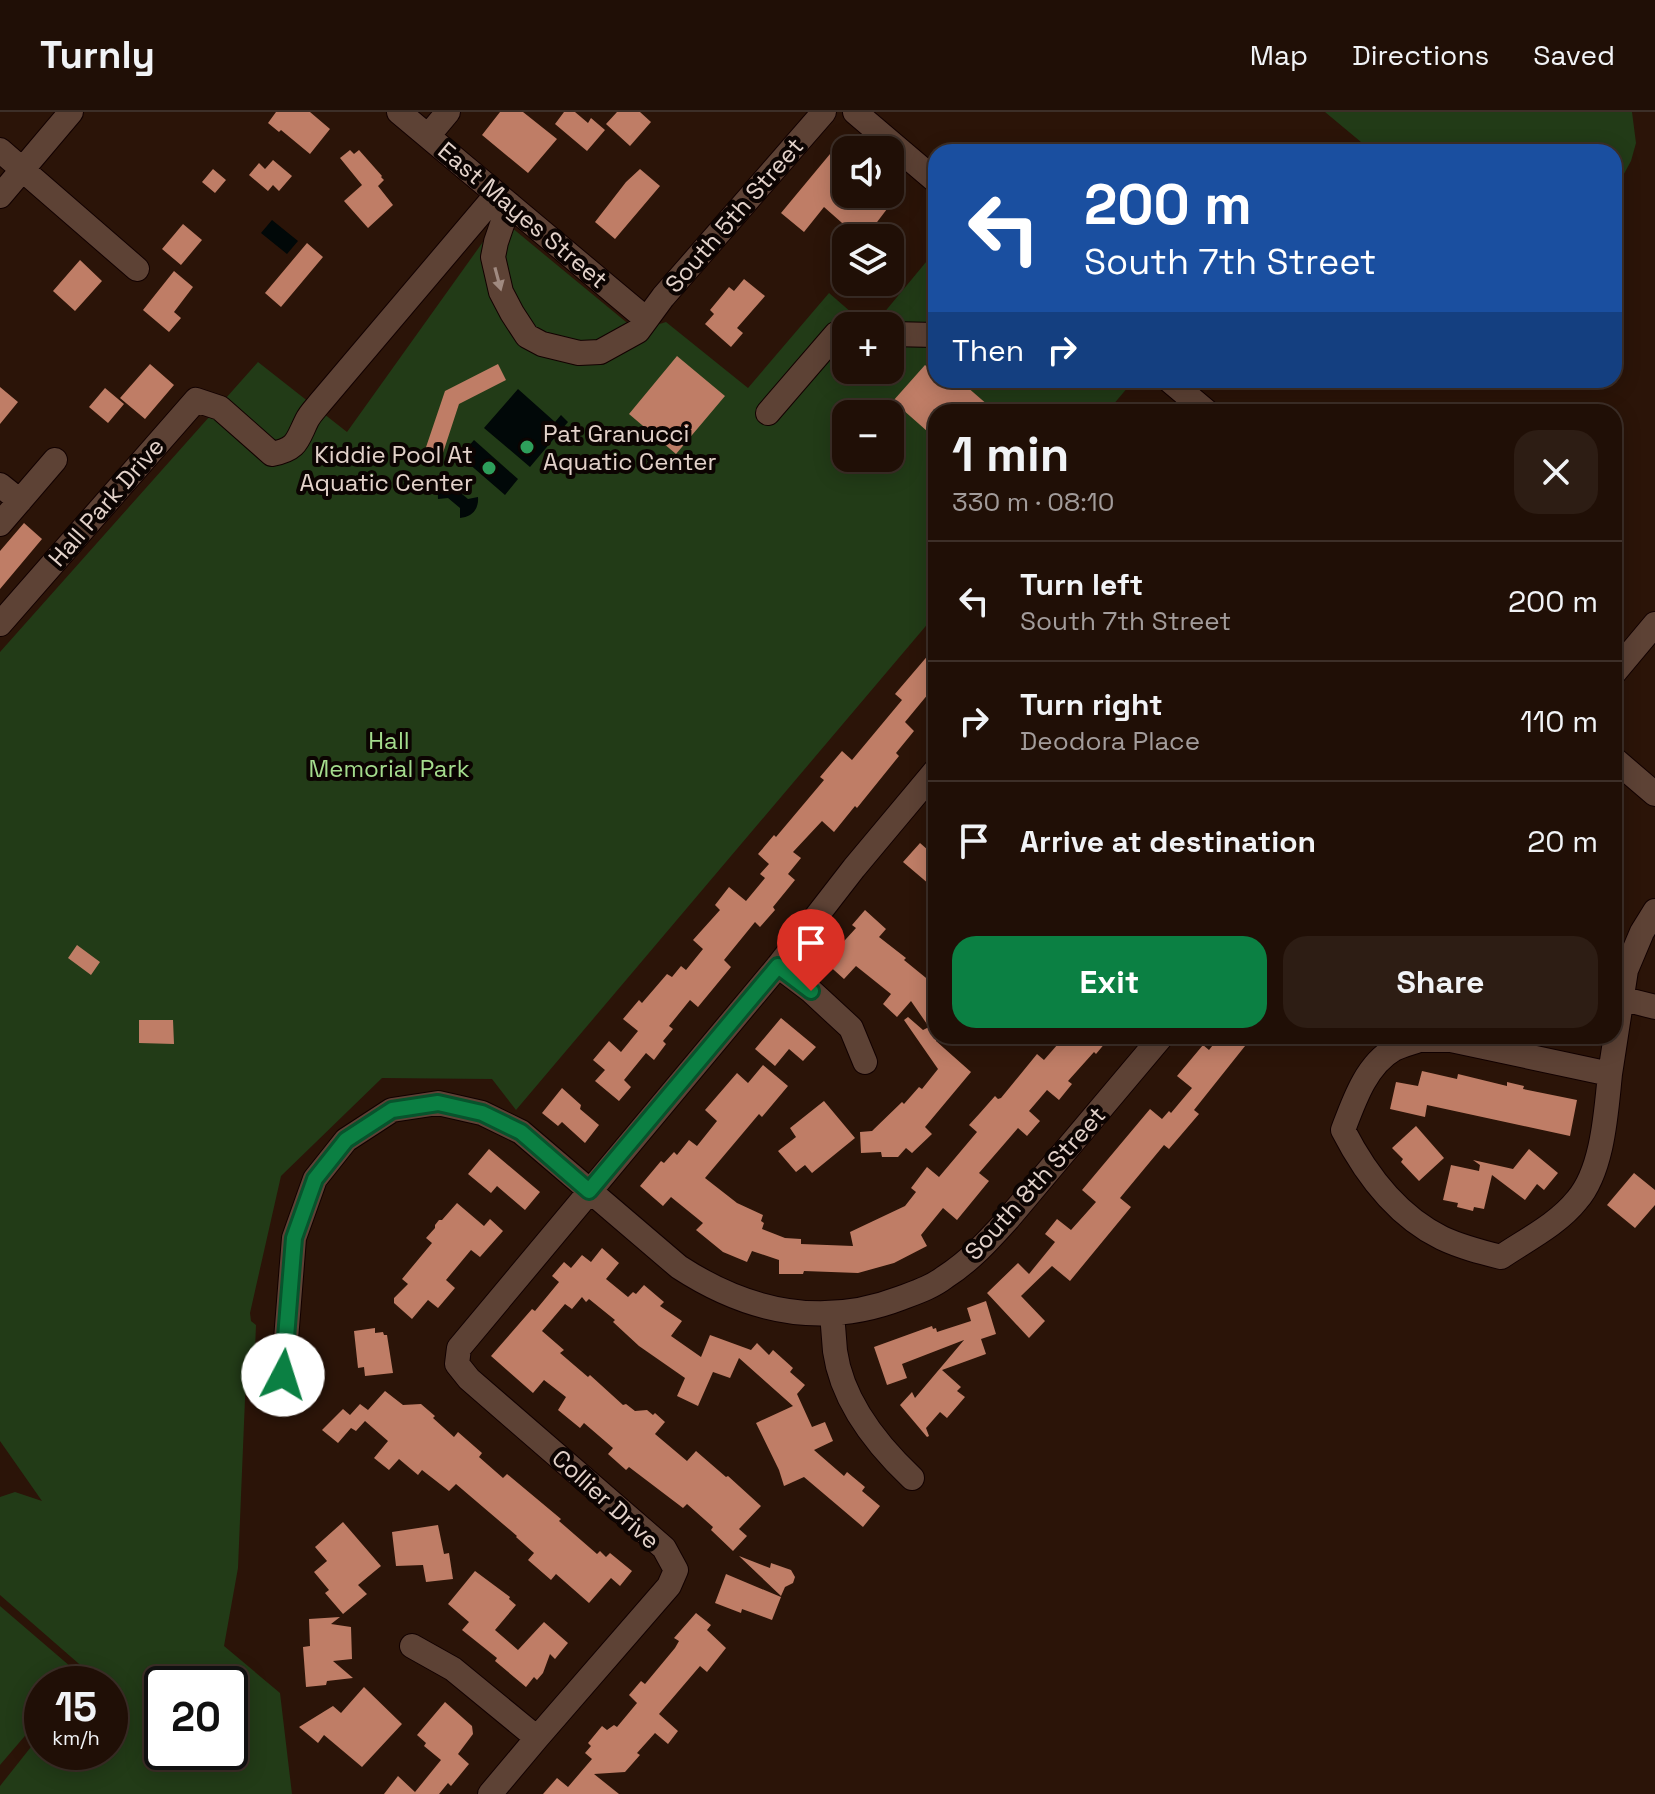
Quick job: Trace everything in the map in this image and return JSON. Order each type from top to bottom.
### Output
[{"type":"street","points":[[0,196],[71,112]]},
{"type":"street","name":"East Mayes Street","points":[[399,112],[646,319]]},
{"type":"street","points":[[428,136],[448,112]]},
{"type":"street","name":"South 5th Street","points":[[646,319],[824,112]]},
{"type":"street","points":[[865,115],[928,174]]},
{"type":"street","points":[[0,150],[137,269]]},
{"type":"street","points":[[503,199],[493,257],[501,292],[527,336],[560,350],[600,352],[638,331],[646,319]]},
{"type":"street","name":"Hall Park Drive","points":[[0,624],[196,400],[220,408],[272,454],[285,452],[300,440],[308,417],[503,199]]},
{"type":"street","points":[[904,334],[928,335]]},
{"type":"street","points":[[768,413],[832,339]]},
{"type":"street","points":[[1178,388],[1198,404]]},
{"type":"street","points":[[0,524],[55,460]]},
{"type":"street","points":[[0,485],[20,501]]},
{"type":"street","points":[[1622,663],[1655,624]]},
{"type":"street","points":[[1622,766],[1655,794]]},
{"type":"street","points":[[589,1191],[778,966],[854,868],[928,787]]},
{"type":"street","points":[[1622,989],[1626,970],[1642,932],[1655,911]]},
{"type":"street","points":[[778,966],[851,1028],[865,1062]]},
{"type":"street","points":[[1622,999],[1655,1007]]},
{"type":"street","name":"South 8th Street","points":[[281,1403],[294,1238],[315,1179],[346,1140],[392,1110],[438,1103],[482,1113],[521,1132],[679,1267],[704,1284],[780,1311],[856,1311],[913,1294],[963,1265],[1008,1219],[1155,1044]]},
{"type":"street","points":[[1409,1044],[1393,1050],[1373,1067],[1355,1098],[1343,1130],[1372,1178],[1415,1222],[1441,1238],[1468,1249],[1501,1257],[1577,1201],[1591,1177],[1600,1146],[1614,1044]]},
{"type":"street","points":[[1470,1044],[1610,1074]]},
{"type":"street","name":"Collier Drive","points":[[490,1794],[669,1586],[676,1570],[664,1548],[469,1379],[457,1364],[459,1348],[589,1191]]},
{"type":"street","points":[[832,1313],[835,1354],[856,1409],[891,1459],[912,1478]]},
{"type":"street","points":[[412,1646],[453,1669],[537,1738]]},
{"type":"green space","points":[[1325,112],[1632,112],[1636,143],[1622,177],[1622,144],[1363,144]]},
{"type":"green space","name":"Hall Memorial Park","points":[[500,218],[637,331],[666,322],[748,388],[829,293],[851,312],[832,312],[832,384],[904,384],[904,312],[885,312],[898,296],[904,296],[904,289],[928,260],[928,388],[1127,388],[1114,404],[928,404],[928,623],[516,1110],[492,1079],[382,1078],[281,1176],[250,1313],[251,1321],[256,1325],[254,1374],[246,1375],[238,1568],[224,1646],[248,1666],[144,1666],[144,1770],[248,1770],[248,1666],[280,1693],[292,1794],[0,1794],[0,1786],[24,1756],[24,1770],[128,1770],[128,1666],[81,1666],[0,1595],[0,1497],[15,1492],[42,1501],[0,1441],[0,652],[258,362],[347,432]]},
{"type":"green space","points":[[0,1606],[70,1666],[24,1666],[24,1737],[0,1765]]},
{"type":"shaded area","points":[[272,220],[298,241],[287,254],[261,233]]},
{"type":"shaded area","name":"Pat Granucci Aquatic Center","points":[[518,389],[555,422],[561,415],[568,422],[530,467],[484,428]]},
{"type":"shaded area","name":"Kiddie Pool At Aquatic Center","points":[[474,440],[518,479],[505,495],[460,456]]},
{"type":"shaded area","points":[[455,478],[456,489],[468,499],[478,497],[476,509],[468,516],[460,518],[460,508],[448,498],[438,499],[441,486]]},
{"type":"building","points":[[276,112],[310,112],[330,129],[310,154],[268,123]]},
{"type":"building","points":[[500,112],[523,112],[557,139],[528,173],[482,135]]},
{"type":"building","points":[[564,112],[575,112],[588,123],[591,118],[605,130],[587,151],[555,124]]},
{"type":"building","points":[[617,112],[640,112],[651,122],[630,146],[606,124]]},
{"type":"building","points":[[350,150],[354,154],[359,150],[382,176],[384,180],[378,186],[393,205],[368,228],[344,201],[362,185],[340,158]]},
{"type":"building","points":[[832,152],[832,208],[887,209],[876,224],[843,224],[824,207],[804,232],[781,213]]},
{"type":"building","points":[[273,160],[292,176],[279,191],[273,185],[268,191],[249,175],[259,163],[265,169]]},
{"type":"building","points":[[213,169],[226,180],[215,193],[202,182]]},
{"type":"building","points":[[640,169],[660,186],[615,239],[595,222]]},
{"type":"building","points":[[183,224],[202,240],[181,265],[162,249]]},
{"type":"building","points":[[307,243],[323,257],[281,307],[265,293]]},
{"type":"building","points":[[80,260],[102,281],[75,311],[53,291]]},
{"type":"building","points":[[174,271],[193,287],[174,312],[181,318],[169,332],[143,310]]},
{"type":"building","points":[[744,279],[765,296],[737,328],[743,333],[731,347],[705,324],[714,314],[710,310],[729,287],[734,291]]},
{"type":"building","points":[[677,356],[725,396],[676,454],[629,414]]},
{"type":"building","points":[[150,364],[174,385],[145,419],[120,398]]},
{"type":"building","points":[[498,364],[506,380],[459,404],[439,465],[422,459],[445,391]]},
{"type":"building","points":[[925,365],[928,368],[928,388],[968,388],[987,404],[928,404],[928,432],[904,411],[904,400],[894,400]]},
{"type":"building","points":[[0,387],[18,402],[0,424]]},
{"type":"building","points":[[105,388],[124,404],[108,423],[89,407]]},
{"type":"building","points":[[24,523],[42,539],[0,589],[0,551]]},
{"type":"building","points":[[928,655],[928,694],[905,722],[914,731],[896,753],[899,756],[834,832],[822,821],[793,852],[801,858],[788,874],[795,880],[773,907],[775,910],[760,927],[755,922],[724,960],[731,967],[698,1007],[690,1000],[669,1026],[673,1029],[654,1060],[646,1053],[624,1080],[631,1087],[619,1101],[595,1081],[605,1070],[593,1060],[609,1041],[621,1052],[638,1031],[623,1019],[667,974],[672,977],[681,966],[686,970],[703,949],[693,940],[720,910],[715,905],[729,887],[746,901],[765,878],[760,874],[769,864],[758,854],[824,780],[820,777],[842,751],[852,760],[902,700],[895,694]]},
{"type":"building","points":[[920,843],[928,850],[928,883],[903,862]]},
{"type":"building","points":[[865,910],[886,929],[879,937],[928,980],[928,1026],[911,1001],[897,1017],[883,1004],[891,994],[856,966],[844,979],[825,962],[856,928],[852,925]]},
{"type":"building","points":[[77,945],[100,962],[91,975],[68,958]]},
{"type":"building","points":[[908,1017],[923,1030],[928,1028],[928,1044],[939,1044],[971,1072],[925,1127],[932,1134],[912,1153],[906,1148],[898,1157],[882,1157],[881,1152],[861,1153],[860,1132],[872,1131],[919,1087],[922,1089],[938,1069],[904,1020]]},
{"type":"building","points":[[781,1018],[816,1047],[803,1061],[789,1049],[775,1066],[755,1049]]},
{"type":"building","points":[[139,1020],[173,1020],[174,1044],[139,1043]]},
{"type":"building","points":[[1058,1044],[1104,1044],[1068,1081],[1072,1084],[1059,1100],[1047,1090],[1029,1111],[1040,1121],[1027,1136],[1018,1128],[979,1173],[989,1181],[957,1220],[943,1208],[921,1235],[927,1246],[894,1263],[858,1273],[804,1271],[803,1274],[779,1274],[779,1260],[752,1251],[747,1262],[723,1252],[696,1230],[703,1223],[671,1197],[663,1206],[640,1186],[661,1161],[664,1163],[674,1152],[677,1155],[689,1140],[697,1146],[717,1121],[705,1110],[737,1073],[748,1083],[763,1065],[788,1086],[762,1117],[759,1114],[705,1178],[737,1203],[763,1215],[762,1229],[785,1238],[801,1239],[801,1244],[853,1246],[850,1232],[905,1206],[916,1192],[911,1188],[927,1167],[939,1177],[977,1132],[969,1125],[995,1096],[1001,1098],[1037,1054],[1044,1060]]},
{"type":"building","points":[[1214,1044],[1247,1044],[1194,1110],[1199,1114],[1169,1149],[1164,1145],[1120,1198],[1131,1207],[1070,1281],[1052,1266],[1021,1296],[1045,1321],[1029,1338],[987,1293],[1018,1263],[1029,1274],[1055,1242],[1045,1234],[1057,1219],[1071,1230],[1096,1202],[1082,1190],[1150,1109],[1162,1119],[1169,1111],[1171,1113],[1192,1088],[1177,1076],[1203,1045],[1209,1050]]},
{"type":"building","points":[[1422,1071],[1457,1079],[1458,1074],[1507,1086],[1507,1082],[1524,1086],[1523,1089],[1577,1100],[1570,1136],[1427,1105],[1425,1117],[1390,1109],[1396,1082],[1418,1086]]},
{"type":"building","points":[[562,1088],[599,1125],[585,1143],[562,1122],[558,1126],[542,1113]]},
{"type":"building","points":[[824,1101],[855,1138],[812,1173],[805,1165],[796,1172],[778,1151],[796,1137],[790,1128]]},
{"type":"building","points":[[1416,1126],[1444,1158],[1419,1181],[1392,1148]]},
{"type":"building","points":[[489,1149],[540,1192],[525,1210],[497,1186],[491,1193],[468,1174]]},
{"type":"building","points":[[1529,1149],[1558,1173],[1544,1190],[1537,1184],[1525,1200],[1492,1175],[1484,1209],[1474,1207],[1473,1211],[1443,1200],[1451,1165],[1479,1171],[1480,1165],[1473,1160],[1513,1169]]},
{"type":"building","points":[[1634,1173],[1655,1190],[1655,1205],[1635,1228],[1607,1205]]},
{"type":"building","points":[[457,1203],[484,1226],[490,1219],[503,1231],[480,1257],[471,1250],[446,1280],[455,1288],[438,1308],[428,1300],[412,1319],[394,1303],[394,1298],[408,1284],[402,1279],[432,1243],[426,1238]]},
{"type":"building","points":[[602,1248],[619,1263],[606,1279],[628,1297],[644,1285],[664,1302],[660,1306],[682,1321],[671,1336],[701,1357],[710,1335],[751,1350],[757,1343],[769,1355],[773,1350],[793,1368],[790,1372],[805,1385],[797,1394],[812,1427],[825,1422],[833,1441],[814,1450],[844,1476],[847,1472],[865,1487],[862,1491],[880,1506],[863,1527],[804,1477],[784,1486],[756,1423],[793,1406],[739,1358],[730,1378],[713,1372],[698,1406],[677,1396],[685,1378],[639,1346],[613,1322],[615,1320],[589,1299],[586,1302],[582,1297],[572,1309],[565,1304],[542,1331],[564,1350],[560,1353],[623,1405],[635,1411],[655,1413],[665,1422],[655,1434],[687,1461],[696,1451],[761,1506],[739,1529],[747,1536],[733,1551],[711,1530],[713,1527],[687,1504],[683,1508],[629,1467],[626,1470],[608,1454],[613,1448],[584,1423],[580,1428],[558,1410],[566,1397],[544,1380],[533,1393],[491,1356],[559,1282],[552,1276],[564,1262],[571,1268],[582,1255],[591,1262]]},
{"type":"building","points":[[986,1301],[996,1334],[981,1339],[986,1354],[942,1370],[961,1387],[957,1391],[965,1397],[947,1418],[940,1412],[926,1428],[927,1437],[900,1405],[912,1392],[915,1398],[964,1340],[902,1364],[907,1378],[887,1385],[874,1347],[932,1326],[937,1332],[971,1321],[967,1308]]},
{"type":"building","points":[[375,1328],[375,1333],[387,1335],[393,1373],[365,1376],[364,1367],[358,1368],[354,1331]]},
{"type":"building","points":[[385,1391],[403,1405],[421,1404],[454,1437],[458,1432],[482,1453],[479,1457],[503,1478],[507,1474],[597,1554],[600,1551],[606,1557],[610,1553],[632,1571],[620,1586],[611,1578],[589,1603],[556,1574],[551,1580],[528,1560],[534,1553],[456,1484],[449,1491],[422,1470],[418,1475],[399,1459],[389,1470],[374,1458],[388,1441],[365,1421],[356,1431],[351,1428],[338,1443],[322,1430],[343,1409],[350,1415],[360,1404],[368,1410]]},
{"type":"building","points":[[343,1522],[381,1566],[358,1585],[367,1594],[343,1614],[325,1593],[329,1590],[314,1572],[327,1561],[315,1547]]},
{"type":"building","points":[[438,1525],[444,1554],[449,1553],[453,1579],[426,1582],[423,1565],[396,1566],[392,1532]]},
{"type":"building","points":[[739,1556],[770,1568],[771,1563],[791,1570],[795,1577],[793,1583],[785,1587],[781,1596]]},
{"type":"building","points":[[475,1571],[516,1605],[495,1630],[518,1650],[544,1622],[568,1643],[555,1659],[550,1654],[543,1673],[537,1680],[534,1677],[526,1687],[462,1630],[469,1622],[448,1604]]},
{"type":"building","points":[[726,1574],[781,1597],[772,1620],[715,1603]]},
{"type":"building","points":[[696,1613],[711,1625],[707,1630],[726,1648],[707,1672],[700,1666],[659,1714],[678,1731],[668,1744],[655,1733],[625,1772],[594,1774],[619,1794],[543,1794],[557,1778],[568,1787],[592,1759],[585,1753],[591,1746],[588,1743],[602,1726],[607,1730],[614,1725],[617,1727],[637,1703],[629,1695],[641,1681],[645,1684],[675,1648],[679,1641],[674,1638]]},
{"type":"building","points":[[340,1617],[331,1624],[351,1627],[352,1659],[333,1661],[353,1678],[306,1687],[303,1647],[310,1646],[309,1619]]},
{"type":"building","points":[[364,1687],[402,1724],[362,1767],[324,1735],[318,1743],[299,1727],[333,1706],[341,1713]]},
{"type":"building","points":[[445,1702],[472,1726],[473,1734],[458,1754],[469,1764],[451,1786],[448,1783],[439,1794],[384,1794],[398,1776],[415,1792],[441,1760],[424,1746],[426,1743],[417,1735]]},
{"type":"place","name":"Pat Granucci Aquatic Center","points":[[527,447]]},
{"type":"place","name":"Kiddie Pool At Aquatic Center","points":[[489,468]]},
{"type":"route","points":[[283,1375],[294,1238],[315,1179],[346,1140],[392,1110],[438,1103],[482,1113],[521,1132],[589,1191],[778,966],[811,991]]}]
